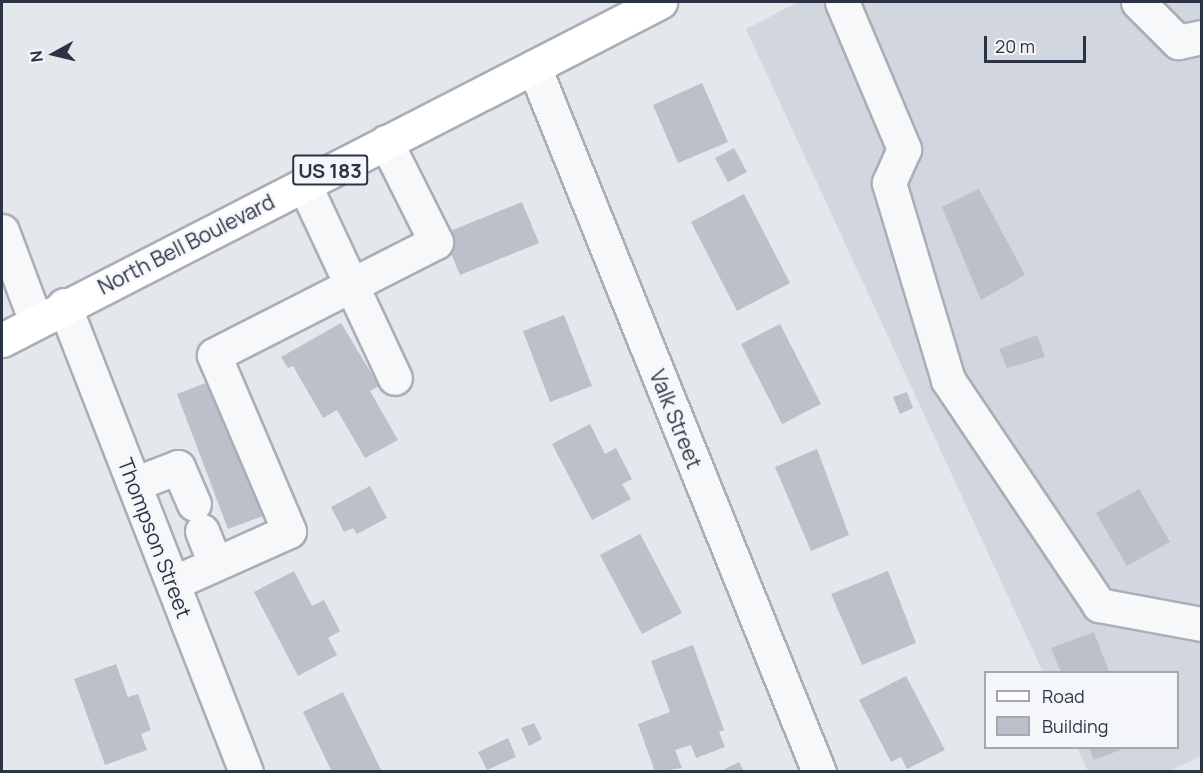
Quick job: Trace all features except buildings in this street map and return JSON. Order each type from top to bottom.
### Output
[{"type":"main road","name":"North Bell Boulevard","points":[[2,340],[64,305],[660,2]]},
{"type":"street","points":[[842,2],[904,149],[889,183],[948,380],[1099,605],[1202,624]]},
{"type":"street","points":[[1138,2],[1178,42],[1202,37]]},
{"type":"street","name":"Valk Street","points":[[534,67],[819,771]]},
{"type":"street","points":[[173,583],[289,531],[214,355],[436,242],[386,142]]},
{"type":"street","points":[[304,184],[354,284],[395,378]]},
{"type":"street","points":[[2,231],[36,322]]},
{"type":"street","name":"Thompson Street","points":[[64,305],[246,771]]},
{"type":"street","points":[[134,484],[178,466],[215,564]]},
{"type":"shaded area","points":[[798,2],[1201,2],[1201,756],[1170,771],[1088,771],[1077,749],[1179,749],[1179,671],[1043,671],[746,29]]}]
